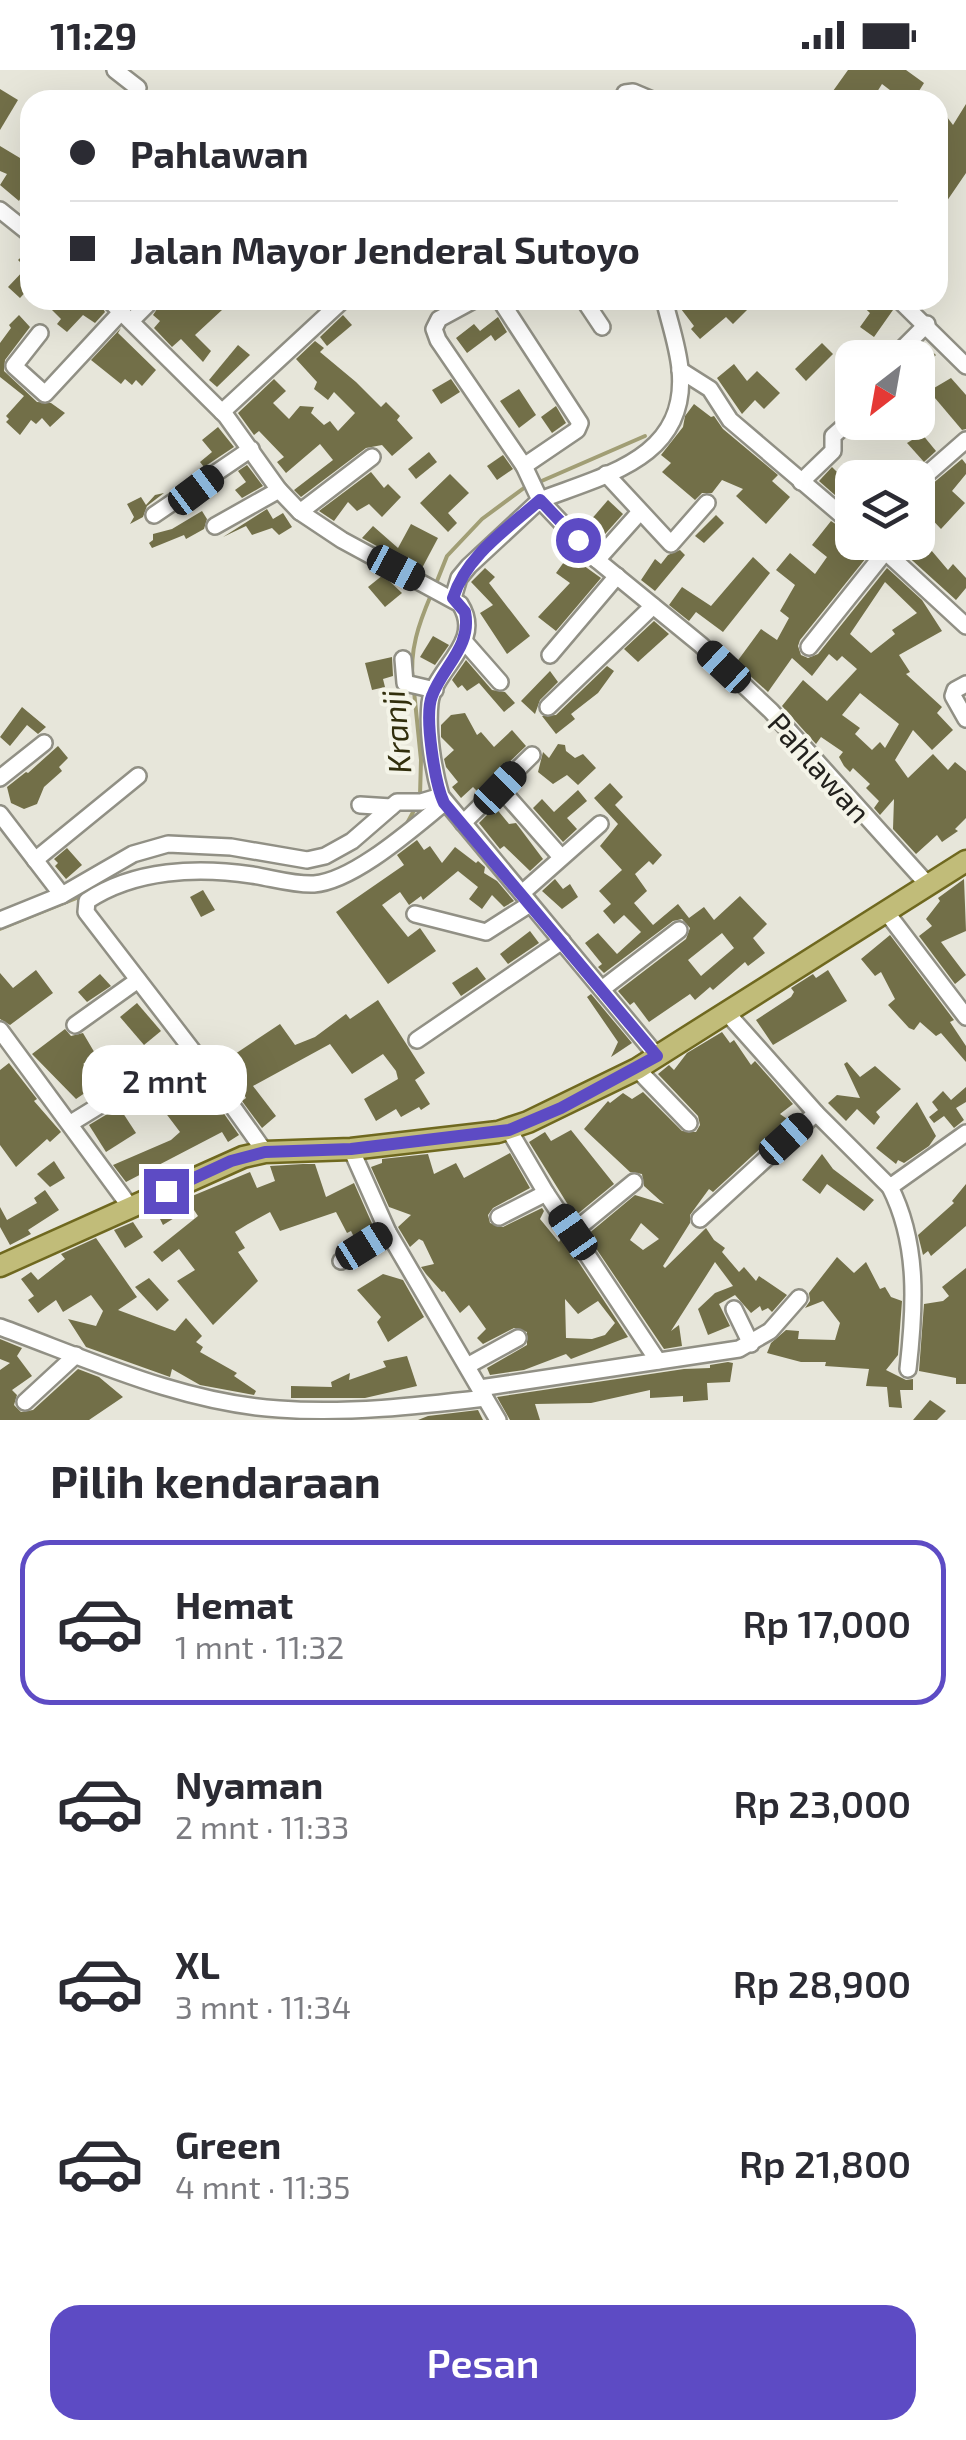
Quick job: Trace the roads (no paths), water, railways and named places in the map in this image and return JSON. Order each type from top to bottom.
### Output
[{"type":"main road","points":[[0,1266],[231,1161],[265,1152],[351,1149],[509,1130],[561,1108],[657,1056],[966,860]]},
{"type":"street","points":[[116,70],[138,88]]},
{"type":"street","points":[[0,210],[20,226]]},
{"type":"street","points":[[120,310],[222,412],[278,490],[300,512],[342,540],[440,591],[465,612],[464,641],[421,686]]},
{"type":"street","points":[[40,333],[14,366],[45,394],[136,310]]},
{"type":"street","points":[[222,412],[327,310]]},
{"type":"street","name":"Pahlawan","points":[[456,310],[439,319],[434,328],[438,340],[532,483],[597,560],[771,711],[929,886]]},
{"type":"street","points":[[440,591],[469,566],[580,423],[507,310]]},
{"type":"street","points":[[590,310],[602,328]]},
{"type":"street","points":[[532,483],[606,474],[636,462],[660,443],[678,402],[680,370],[667,310]]},
{"type":"street","points":[[910,310],[966,366]]},
{"type":"street","points":[[910,340],[926,324]]},
{"type":"street","points":[[680,370],[710,390],[730,420],[835,510]]},
{"type":"street","points":[[801,482],[833,451],[835,433]]},
{"type":"street","points":[[935,467],[966,440]]},
{"type":"street","points":[[154,516],[251,449]]},
{"type":"street","points":[[300,512],[372,457]]},
{"type":"street","points":[[606,474],[672,544],[707,503]]},
{"type":"street","points":[[215,526],[278,490]]},
{"type":"street","points":[[597,560],[639,513]]},
{"type":"street","points":[[809,646],[871,560]]},
{"type":"street","points":[[894,560],[966,626]]},
{"type":"street","points":[[550,655],[617,576]]},
{"type":"street","points":[[548,706],[653,606]]},
{"type":"street","points":[[464,641],[500,682]]},
{"type":"street","points":[[403,658],[404,681],[421,686],[431,698],[436,778],[442,799],[657,1056]]},
{"type":"street","points":[[966,684],[955,690],[953,696],[966,719]]},
{"type":"street","points":[[0,778],[44,743]]},
{"type":"street","points":[[462,824],[532,755]]},
{"type":"street","points":[[35,860],[138,776]]},
{"type":"street","points":[[500,788],[561,858]]},
{"type":"street","points":[[360,806],[442,799]]},
{"type":"street","points":[[265,1152],[84,906],[91,898],[170,872],[211,870],[314,884],[336,879],[390,848],[442,799]]},
{"type":"street","points":[[1,919],[62,895],[133,854],[168,844],[231,848],[307,860],[325,856],[352,842],[394,805]]},
{"type":"street","points":[[0,814],[62,895]]},
{"type":"street","points":[[414,914],[486,932],[600,824]]},
{"type":"street","points":[[887,913],[966,1017]]},
{"type":"street","points":[[602,989],[678,930]]},
{"type":"street","points":[[417,1040],[562,941]]},
{"type":"street","points":[[75,1025],[138,980]]},
{"type":"street","points":[[727,1013],[890,1188],[906,1230],[913,1271],[908,1369]]},
{"type":"street","points":[[0,1030],[131,1208]]},
{"type":"street","points":[[71,1124],[176,1060]]},
{"type":"street","points":[[636,1068],[689,1124]]},
{"type":"street","points":[[700,1219],[816,1112]]},
{"type":"street","points":[[509,1130],[658,1361]]},
{"type":"street","points":[[890,1188],[966,1133]]},
{"type":"street","points":[[351,1149],[388,1232],[498,1420]]},
{"type":"street","points":[[573,1232],[634,1182]]},
{"type":"street","points":[[499,1217],[546,1192]]},
{"type":"street","points":[[341,1261],[388,1232]]},
{"type":"street","points":[[0,1327],[176,1390],[281,1415],[393,1414],[482,1393],[725,1352],[751,1344],[778,1323],[800,1298]]},
{"type":"street","points":[[734,1310],[751,1344]]},
{"type":"street","points":[[467,1366],[518,1338]]},
{"type":"street","points":[[25,1402],[76,1355]]},
{"type":"waterway","name":"Kranji","points":[[537,483],[645,436]]},
{"type":"waterway","name":"Kranji","points":[[435,586],[447,556],[482,519],[528,485]]},
{"type":"waterway","name":"Kranji","points":[[413,682],[416,637],[431,595]]},
{"type":"waterway","name":"Kranji","points":[[414,691],[421,760],[420,796]]},
{"type":"waterway","name":"Kranji","points":[[405,827],[417,805]]},
{"type":"waterway","name":"Kranji","points":[[163,866],[208,864]]},
{"type":"waterway","name":"Kranji","points":[[0,929],[84,895]]}]
